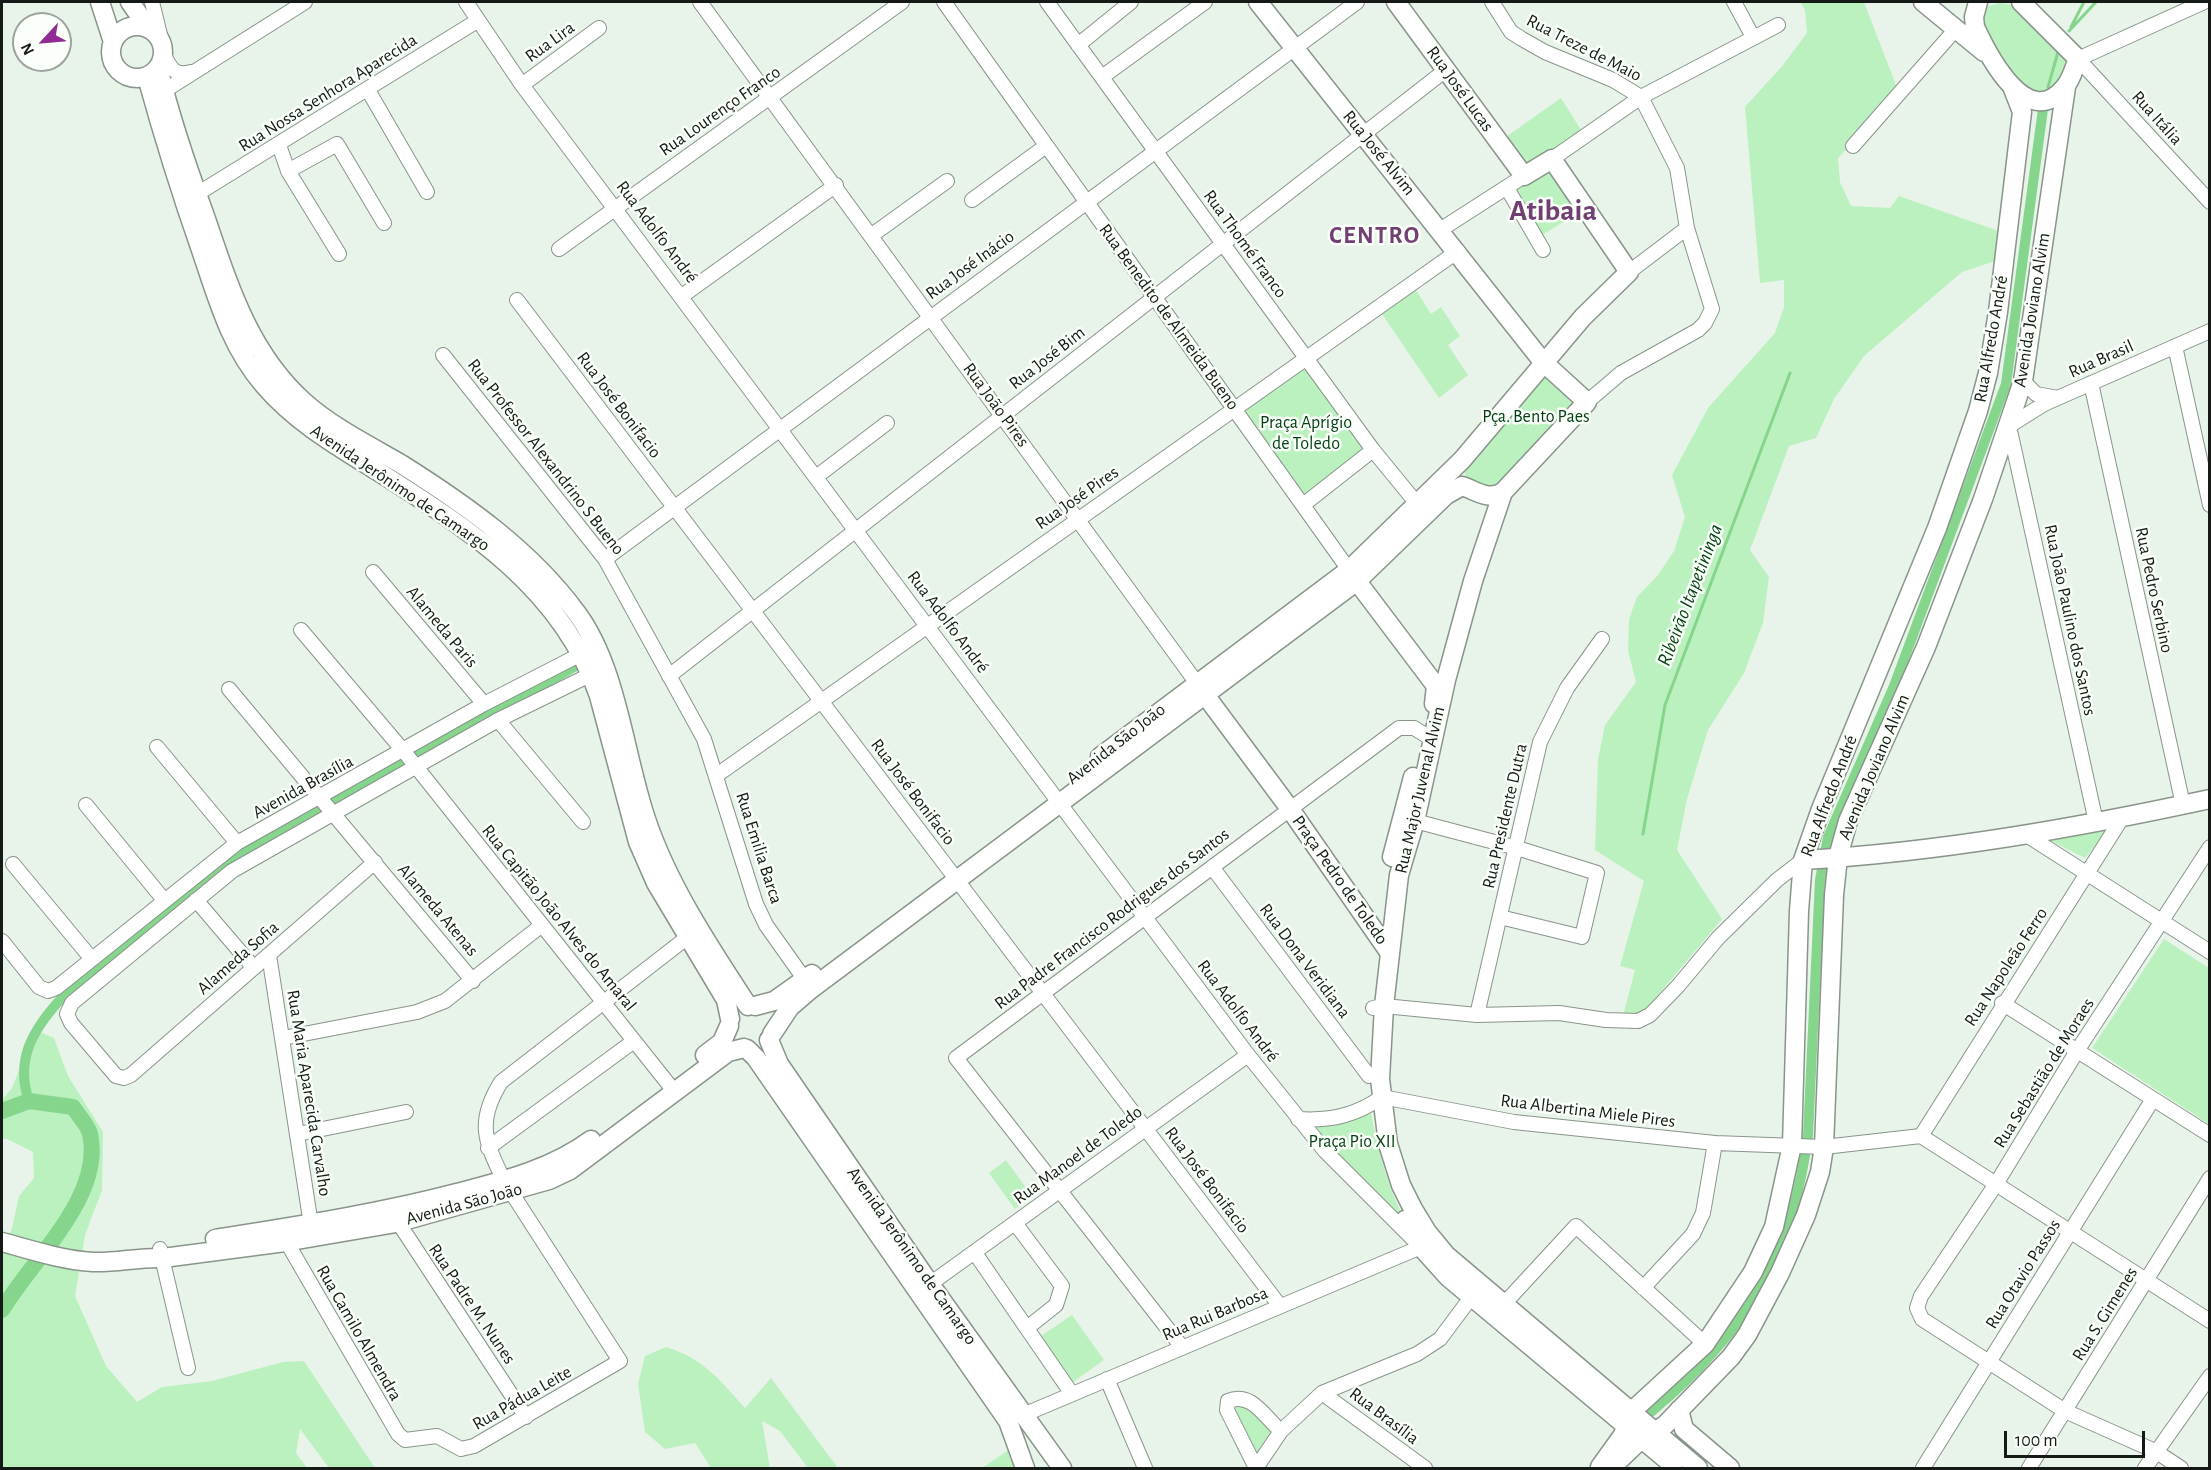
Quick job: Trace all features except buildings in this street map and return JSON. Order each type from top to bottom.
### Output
[{"type":"main road","points":[[100,2],[113,42],[111,57],[118,70],[127,76],[158,60],[148,28],[130,2]]},
{"type":"main road","name":"Rua José Alvim","points":[[1258,2],[1544,362],[1587,402]]},
{"type":"main road","name":"Rua José Lucas","points":[[1395,2],[1447,69],[1524,176]]},
{"type":"main road","points":[[1923,2],[1992,59]]},
{"type":"main road","points":[[1992,2],[1977,6],[1975,27],[1992,59],[2013,89],[2032,101],[2057,94],[2066,87]]},
{"type":"main road","points":[[2017,2],[2078,59]]},
{"type":"main road","points":[[113,42],[128,28],[148,28]]},
{"type":"main road","name":"Avenida Joviano Alvim","points":[[1611,1468],[1679,1410],[1731,1357],[1759,1315],[1806,1215],[1819,1147],[1836,876],[1828,858],[1844,836],[1848,821],[1926,647],[2009,426],[2023,381],[2066,87],[2078,59]]},
{"type":"main road","name":"Avenida Jerônimo de Camargo","points":[[158,60],[164,91],[197,194],[241,316],[269,363],[304,402],[327,419],[465,506],[501,534],[546,577],[569,604],[598,671],[656,846],[683,899],[752,1006]]},
{"type":"main road","name":"Avenida Jerônimo de Camargo","points":[[158,60],[181,193],[225,323],[264,385],[313,431],[463,526],[513,567],[589,650]]},
{"type":"main road","name":"Rua Alfredo André","points":[[1599,1468],[1628,1419],[1705,1344],[1754,1272],[1774,1227],[1795,1145],[1798,911],[1828,858],[1821,809],[1937,528],[1978,411],[1988,373],[1998,312],[2022,112],[2013,89]]},
{"type":"main road","points":[[1524,176],[1552,159],[1629,272]]},
{"type":"main road","name":"Avenida São João","points":[[1353,576],[1462,460],[1583,317],[1629,272]]},
{"type":"main road","points":[[1462,460],[1469,488],[1483,495],[1492,496],[1503,492],[1587,402]]},
{"type":"main road","name":"Avenida São João","points":[[752,1006],[774,1001],[808,984],[1200,688],[1353,576],[1446,495],[1462,486],[1469,488]]},
{"type":"main road","name":"Rua Major Juvenal Alvim","points":[[1428,737],[1473,581],[1503,492]]},
{"type":"main road","name":"Rua Benedito de Almeida Bueno","points":[[1353,576],[1437,689]]},
{"type":"main road","name":"Avenida Jerônimo de Camargo","points":[[598,671],[638,842],[656,883],[726,1000],[730,1022]]},
{"type":"main road","points":[[1426,673],[1437,678],[1448,672]]},
{"type":"main road","name":"Rua João Pires","points":[[1200,688],[1290,809]]},
{"type":"main road","name":"Rua Major Juvenal Alvim","points":[[1377,1100],[1379,1007],[1384,944],[1399,875],[1407,823],[1437,689]]},
{"type":"main road","points":[[1828,858],[2025,834],[2122,818],[2210,799]]},
{"type":"main road","name":"Praça Pedro de Toledo","points":[[1290,809],[1384,944]]},
{"type":"main road","name":"Avenida São João","points":[[770,1037],[808,984]]},
{"type":"main road","points":[[746,1049],[759,1048],[770,1037],[772,1027],[767,1014],[752,1006],[741,1008],[730,1022],[733,1040],[756,1058],[1008,1421],[1025,1468]]},
{"type":"main road","name":"Rua Major Juvenal Alvim","points":[[1377,1100],[1369,1076],[1379,1007]]},
{"type":"main road","name":"Avenida São João","points":[[2,1242],[67,1259],[94,1262],[144,1257],[394,1217],[507,1187],[549,1180],[570,1170],[623,1123],[671,1087],[722,1042],[730,1022]]},
{"type":"main road","name":"Avenida Jerônimo de Camargo","points":[[770,1037],[779,1064],[930,1284],[1062,1468]]},
{"type":"main road","name":"Avenida São João","points":[[671,1087],[728,1052],[746,1049]]},
{"type":"main road","points":[[1377,1100],[1380,1156],[1390,1189],[1421,1247],[1448,1277],[1628,1419]]},
{"type":"main road","points":[[1377,1100],[1393,1162],[1413,1209],[1427,1232],[1446,1255],[1648,1436],[1677,1468]]},
{"type":"main road","points":[[1679,1410],[1684,1428],[1730,1468]]},
{"type":"main road","points":[[1648,1436],[1698,1468]]},
{"type":"main road","points":[[1018,1448],[1024,1440],[1032,1437],[1041,1439]]},
{"type":"street","points":[[152,2],[158,60],[182,74],[196,70]]},
{"type":"street","points":[[164,91],[305,2]]},
{"type":"street","name":"Rua Adolfo André","points":[[465,2],[522,85],[616,207],[778,429],[1248,1055],[1298,1119],[1367,1196],[1421,1247]]},
{"type":"street","name":"Rua João Pires","points":[[700,2],[836,185],[1200,688]]},
{"type":"street","name":"Rua Lourenço Franco","points":[[559,249],[902,2]]},
{"type":"street","name":"Rua Benedito de Almeida Bueno","points":[[944,2],[1353,576]]},
{"type":"street","name":"Rua Thomé Franco","points":[[1047,2],[1372,450],[1418,505]]},
{"type":"street","points":[[1078,45],[1131,2]]},
{"type":"street","points":[[1102,77],[1205,2]]},
{"type":"street","name":"Rua José Inácio","points":[[605,559],[1357,2]]},
{"type":"street","name":"Rua Treze de Maio","points":[[1492,2],[1511,32],[1545,51],[1613,80],[1641,97]]},
{"type":"street","points":[[1734,2],[1753,37]]},
{"type":"street","points":[[2078,59],[2204,2]]},
{"type":"street","name":"Rua Nossa Senhora Aparecida","points":[[197,194],[477,21]]},
{"type":"street","points":[[1552,159],[1641,97],[1778,25]]},
{"type":"street","name":"Rua Lira","points":[[522,85],[599,28]]},
{"type":"street","points":[[1853,146],[1955,30]]},
{"type":"street","points":[[2093,74],[2091,68],[2093,57],[2104,46]]},
{"type":"street","name":"Rua Itália","points":[[2078,59],[2210,202]]},
{"type":"street","name":"Rua José Bim","points":[[669,676],[1447,69]]},
{"type":"street","points":[[2066,87],[2070,83],[2085,81],[2107,90]]},
{"type":"street","points":[[368,90],[427,192]]},
{"type":"street","points":[[1587,402],[1621,373],[1698,330],[1710,316],[1712,301],[1687,228],[1677,168],[1641,97]]},
{"type":"street","points":[[288,171],[337,144],[384,223]]},
{"type":"street","points":[[279,145],[288,171],[339,254]]},
{"type":"street","points":[[972,200],[1046,146]]},
{"type":"street","points":[[1440,230],[1524,176]]},
{"type":"street","points":[[872,235],[947,181]]},
{"type":"street","points":[[682,296],[836,185]]},
{"type":"street","points":[[1507,188],[1543,250]]},
{"type":"street","points":[[1629,272],[1687,228]]},
{"type":"street","name":"Rua José Pires","points":[[717,775],[1458,251]]},
{"type":"street","name":"Rua José Bonifacio","points":[[517,300],[1280,1306]]},
{"type":"street","name":"Rua Brasil","points":[[2009,426],[2058,398],[2210,331]]},
{"type":"street","points":[[2175,346],[2210,505]]},
{"type":"street","name":"Rua Professor Alexandrino S Bueno","points":[[443,355],[605,559],[704,740],[717,775]]},
{"type":"street","points":[[2023,381],[2036,394],[2058,398]]},
{"type":"street","name":"Rua Pedro Serbino","points":[[2091,383],[2183,805]]},
{"type":"street","points":[[816,477],[887,423]]},
{"type":"street","name":"Rua João Paulino dos Santos","points":[[2009,426],[2096,822]]},
{"type":"street","points":[[1303,505],[1372,450]]},
{"type":"street","name":"Alameda Paris","points":[[373,572],[484,704]]},
{"type":"street","name":"Rua Capitão João Alves do Amaral","points":[[302,630],[410,759],[671,1087]]},
{"type":"street","name":"Rua Presidente Dutra","points":[[1477,1015],[1540,742],[1567,688],[1602,639]]},
{"type":"street","name":"Avenida Brasília","points":[[2,941],[39,987],[48,991],[56,988],[237,843],[328,805],[410,759],[484,704],[589,650]]},
{"type":"street","name":"Avenida Brasília","points":[[124,1078],[116,1076],[71,1023],[67,1014],[72,1003],[232,871],[328,805],[410,759],[498,720],[598,671]]},
{"type":"street","name":"Alameda Atenas","points":[[229,689],[473,981]]},
{"type":"street","points":[[498,720],[583,822]]},
{"type":"street","name":"Rua Padre Francisco Rodrigues dos Santos","points":[[1059,1192],[956,1058],[1399,728],[1408,726],[1428,737]]},
{"type":"street","points":[[157,747],[237,843]]},
{"type":"street","name":"Rua Emilia Barca","points":[[717,775],[756,904],[766,925],[808,984]]},
{"type":"street","points":[[86,805],[164,900]]},
{"type":"street","name":"Rua Napoleão Ferro","points":[[1921,1136],[2002,1003],[2122,818]]},
{"type":"street","points":[[1407,823],[1517,848],[1596,873],[1584,934],[1577,937],[1500,917]]},
{"type":"street","points":[[2025,834],[2210,952]]},
{"type":"street","name":"Rua Sebastião de Moraes","points":[[1988,1363],[1922,1319],[1917,1308],[1921,1296],[1996,1184],[2078,1051],[2210,847]]},
{"type":"street","points":[[1379,1007],[1477,1015],[1559,1013],[1606,1020],[1638,1021],[1650,1015],[1718,938],[1777,880],[1828,858]]},
{"type":"street","name":"Alameda Sofia","points":[[124,1078],[375,862]]},
{"type":"street","points":[[13,864],[91,958]]},
{"type":"street","name":"Rua Dona Veridiana","points":[[1212,867],[1369,1076]]},
{"type":"street","points":[[196,900],[254,968]]},
{"type":"street","points":[[282,1038],[417,1012],[445,1001],[542,925]]},
{"type":"street","points":[[507,1187],[488,1148],[484,1122],[489,1101],[501,1082],[689,936]]},
{"type":"street","name":"Rua Maria Aparecida Carvalho","points":[[269,955],[312,1231]]},
{"type":"street","points":[[2002,1003],[2210,1135]]},
{"type":"street","points":[[488,1148],[634,1041]]},
{"type":"street","name":"Rua Manoel de Toledo","points":[[930,1284],[1248,1055]]},
{"type":"street","name":"Rua Otavio Passos","points":[[1923,1468],[2071,1234],[2152,1099]]},
{"type":"street","points":[[1298,1119],[1321,1120],[1341,1117],[1377,1100]]},
{"type":"street","name":"Rua Albertina Miele Pires","points":[[1377,1100],[1514,1122],[1715,1143],[1819,1147],[1921,1136]]},
{"type":"street","points":[[298,1134],[406,1113]]},
{"type":"street","points":[[1921,1136],[2210,1321]]},
{"type":"street","points":[[1643,1288],[1694,1234],[1703,1213],[1715,1143]]},
{"type":"street","name":"Rua S. Gimenes","points":[[2029,1468],[2210,1178]]},
{"type":"street","name":"Rua Pádua Leite","points":[[405,1440],[437,1436],[461,1449],[474,1446],[620,1361],[507,1187]]},
{"type":"street","points":[[1059,1192],[1182,1347]]},
{"type":"street","name":"Rua Padre M. Nunes","points":[[394,1217],[526,1417]]},
{"type":"street","points":[[1015,1223],[1062,1286],[1056,1305],[1027,1328]]},
{"type":"street","points":[[1503,1305],[1576,1226],[1705,1344]]},
{"type":"street","name":"Rua Camilo Almendra","points":[[283,1235],[398,1434],[405,1440]]},
{"type":"street","name":"Rua Rui Barbosa","points":[[1023,1415],[1421,1247]]},
{"type":"street","points":[[161,1253],[188,1368]]},
{"type":"street","points":[[975,1253],[1072,1394]]},
{"type":"street","points":[[1281,1431],[1252,1401],[1243,1398],[1228,1401],[1227,1410],[1256,1468],[1281,1431],[1322,1393],[1417,1354],[1440,1339],[1472,1296]]},
{"type":"street","points":[[1988,1363],[2065,1411],[2155,1451],[2181,1468]]},
{"type":"street","points":[[2145,1468],[2210,1376]]},
{"type":"street","points":[[1107,1379],[1145,1468]]},
{"type":"street","name":"Rua Brasília","points":[[1322,1393],[1425,1468]]},
{"type":"green space","points":[[1800,2],[1864,2],[1899,93],[1838,158],[1840,182],[1851,206],[1890,208],[1899,196],[2007,234],[2004,258],[1962,272],[1864,356],[1834,399],[1816,438],[1789,446],[1750,550],[1769,577],[1763,623],[1744,673],[1708,730],[1687,799],[1677,850],[1722,919],[1649,1006],[1642,1012],[1623,1016],[1635,970],[1620,966],[1644,881],[1595,850],[1598,759],[1605,725],[1636,682],[1628,651],[1629,619],[1637,597],[1658,575],[1674,551],[1685,517],[1672,475],[1708,408],[1775,333],[1784,307],[1784,280],[1760,283],[1745,107],[1783,65],[1807,33],[1805,10]]},
{"type":"green space","points":[[2000,3],[2012,5],[2065,49],[2070,68],[2049,96],[2015,87],[1978,17],[1989,6]]},
{"type":"green space","points":[[1561,98],[1583,133],[1527,171],[1503,139]]},
{"type":"green space","points":[[1550,165],[1582,211],[1537,238],[1510,189]]},
{"type":"green space","points":[[1416,290],[1431,314],[1441,307],[1460,336],[1448,345],[1468,375],[1439,398],[1382,314]]},
{"type":"green space","name":"Praça Aprígio de Toledo","points":[[1304,368],[1365,449],[1304,496],[1243,411]]},
{"type":"green space","name":"Pça. Bento Paes","points":[[1544,372],[1579,405],[1503,489],[1468,486],[1464,470]]},
{"type":"green space","points":[[2111,826],[2085,858],[2045,838]]},
{"type":"green space","points":[[2164,939],[2209,968],[2209,1124],[2092,1048]]},
{"type":"green space","points":[[35,1030],[54,1038],[68,1076],[103,1132],[102,1190],[85,1235],[75,1296],[106,1366],[137,1402],[162,1387],[212,1381],[283,1362],[304,1361],[375,1468],[329,1468],[300,1429],[296,1453],[307,1468],[2,1468],[2,1253],[12,1228],[19,1196],[34,1178],[33,1152],[7,1139],[2,1139],[2,1100],[12,1088]]},
{"type":"green space","name":"Praça Pio XII","points":[[1370,1107],[1386,1175],[1398,1206],[1415,1238],[1301,1120]]},
{"type":"green space","points":[[1006,1160],[1032,1196],[1015,1209],[989,1173]]},
{"type":"green space","points":[[1072,1315],[1104,1360],[1073,1382],[1041,1336]]},
{"type":"green space","points":[[666,1347],[701,1364],[719,1379],[745,1408],[771,1378],[838,1468],[808,1468],[780,1431],[762,1421],[770,1468],[711,1468],[695,1443],[665,1449],[645,1432],[638,1384],[645,1356]]},
{"type":"green space","points":[[1243,1399],[1279,1432],[1256,1465],[1231,1404]]},
{"type":"green space","points":[[1013,1447],[1019,1468],[982,1468]]},
{"type":"waterway","points":[[2071,27],[2084,2]]},
{"type":"waterway","points":[[2069,31],[2096,2]]},
{"type":"waterway","points":[[2048,87],[2058,52]]},
{"type":"waterway","points":[[1651,1412],[1684,1383],[1713,1353],[1738,1322],[1759,1290],[1790,1218],[1801,1178],[1808,1135],[1820,880],[1828,837],[1894,686],[2006,384],[2043,109]]},
{"type":"waterway","name":"Ribeirão Itapetininga","points":[[1643,834],[1665,705],[1790,373]]},
{"type":"waterway","points":[[29,1101],[25,1086],[25,1060],[34,1035],[49,1012],[59,1001],[237,857],[576,666]]},
{"type":"waterway","points":[[2,1111],[29,1101],[73,1107],[89,1131],[91,1158],[86,1181],[76,1204],[47,1249],[2,1310]]},
{"type":"district","name":"Atibaia","points":[[1553,211]]},
{"type":"district","name":"CENTRO","points":[[1375,236]]}]
